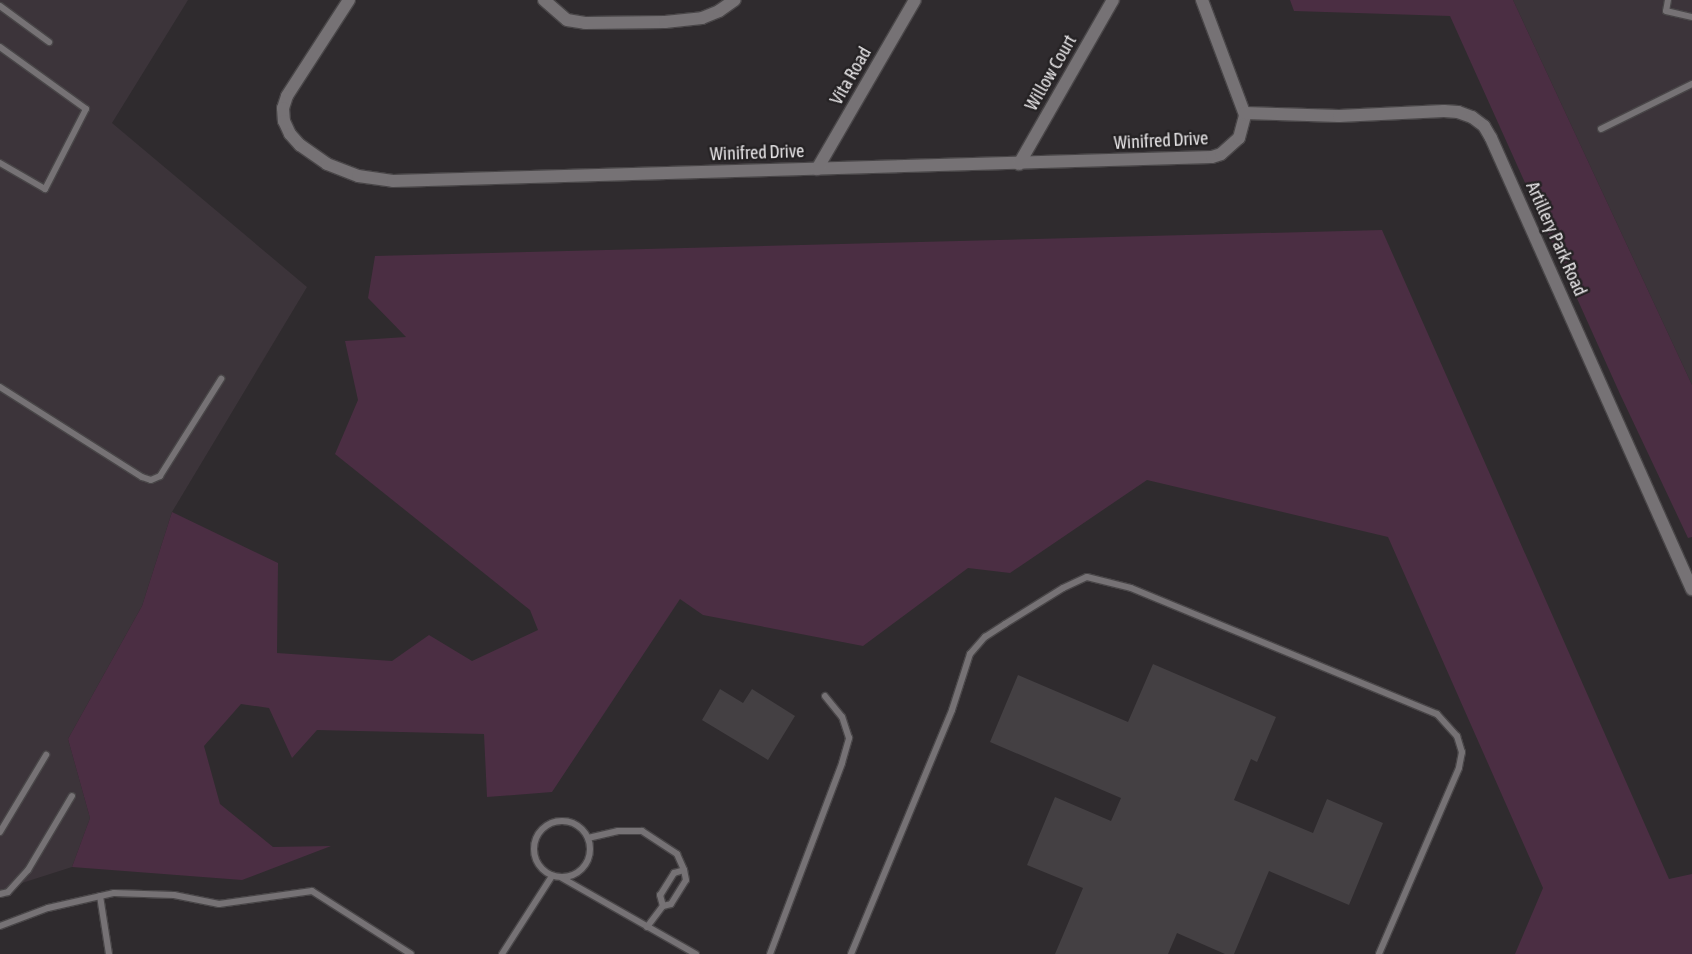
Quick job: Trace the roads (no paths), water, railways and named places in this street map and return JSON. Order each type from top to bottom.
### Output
[{"type":"street","name":"Winifred Drive","points":[[349,0],[287,96],[283,108],[284,121],[290,134],[300,145],[327,164],[358,176],[393,181],[1212,157],[1221,154],[1239,138],[1245,113]]},
{"type":"street","points":[[544,0],[567,20],[585,23],[665,22],[702,18],[719,11],[736,0]]},
{"type":"street","name":"Vita Road","points":[[817,169],[915,0]]},
{"type":"street","name":"Willow Court","points":[[1019,164],[1113,0]]},
{"type":"street","points":[[1202,0],[1245,113]]},
{"type":"street","name":"Artillery Park Road","points":[[1245,113],[1339,116],[1444,111],[1458,112],[1472,117],[1484,126],[1492,138],[1692,589]]},
{"type":"lane","points":[[1668,0],[1666,11],[1692,17]]},
{"type":"lane","points":[[0,6],[49,42]]},
{"type":"lane","points":[[0,47],[86,109],[45,189],[0,162]]},
{"type":"lane","points":[[1601,129],[1692,84]]},
{"type":"lane","points":[[0,387],[142,477],[151,480],[160,476],[221,380]]},
{"type":"lane","points":[[852,954],[952,710],[970,654],[985,637],[1063,588],[1088,577],[1131,588],[1437,714],[1457,736],[1462,752],[1459,768],[1379,954]]},
{"type":"lane","points":[[770,954],[842,763],[849,738],[842,717],[825,696]]},
{"type":"lane","points":[[0,832],[46,755]]},
{"type":"lane","points":[[0,894],[8,892],[28,870],[72,796]]},
{"type":"lane","points":[[561,878],[571,876],[586,865],[590,856],[588,838],[577,825],[560,821],[543,828],[534,844],[534,854],[544,871],[552,876],[561,878],[696,954]]},
{"type":"lane","points":[[588,838],[618,830],[642,831],[677,854],[686,880],[671,904],[663,906],[648,927]]},
{"type":"lane","points":[[663,906],[660,896],[674,873],[684,870]]},
{"type":"lane","points":[[502,954],[552,876]]},
{"type":"lane","points":[[0,926],[48,908],[100,896],[148,892],[219,904],[312,891],[411,954]]},
{"type":"lane","points":[[100,896],[109,954]]}]
